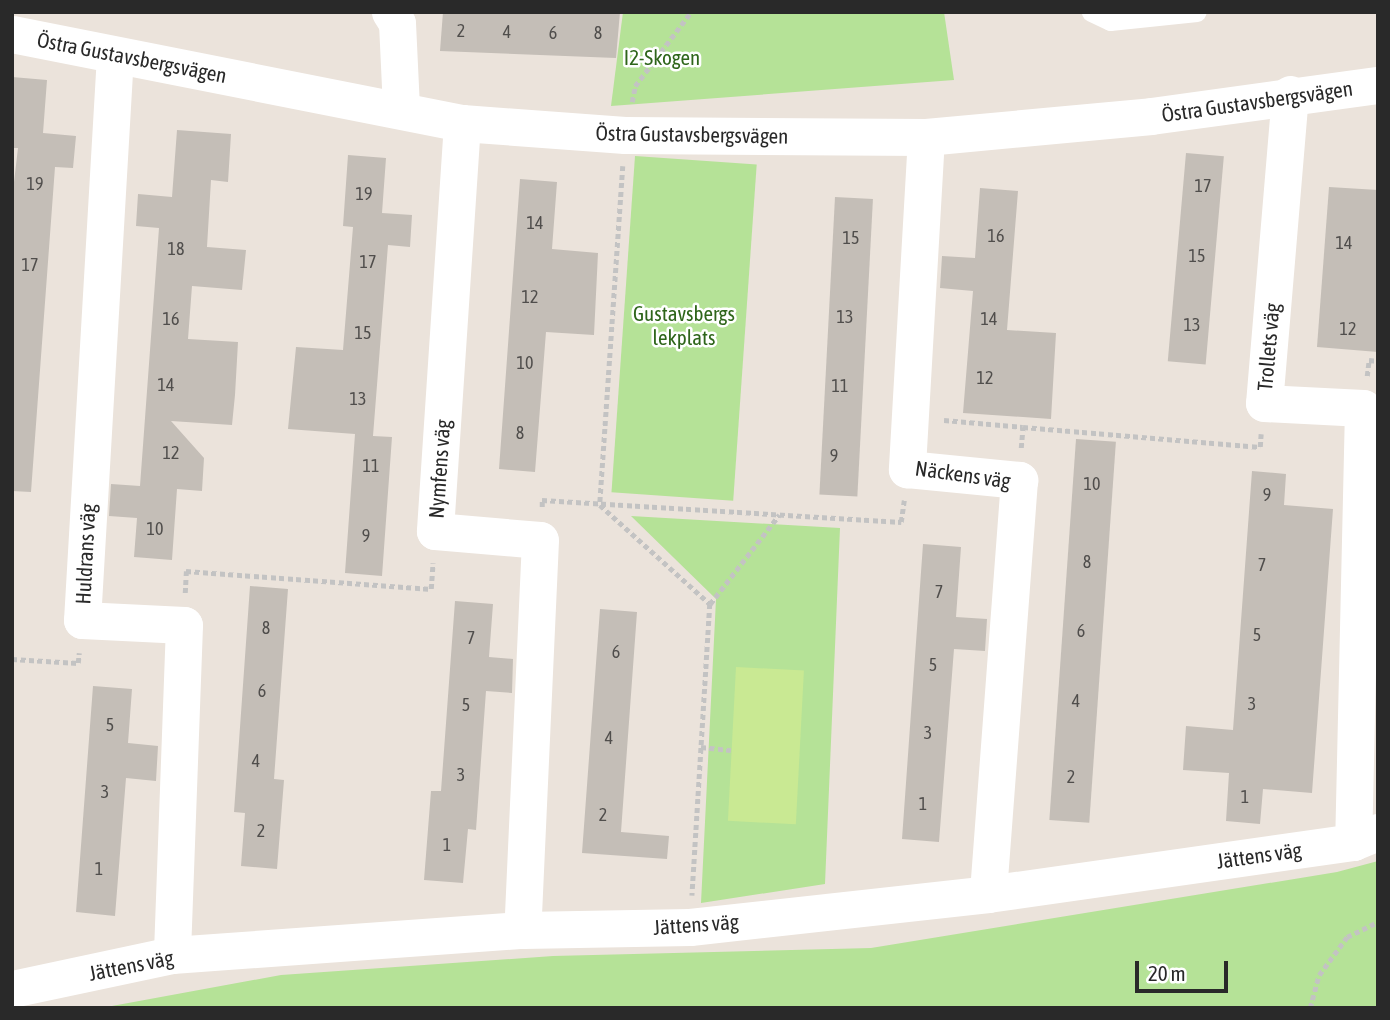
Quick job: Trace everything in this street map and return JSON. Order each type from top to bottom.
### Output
[{"type":"street","points":[[390,12],[397,23],[401,107]]},
{"type":"street","name":"Östra Gustavsbergsvägen","points":[[12,34],[401,107],[462,123],[625,135],[926,137],[1151,116],[1290,94],[1378,85]]},
{"type":"street","name":"Huldrans väg","points":[[115,55],[82,620],[184,625]]},
{"type":"street","name":"Trollets väg","points":[[1290,94],[1264,403],[1363,408],[1365,837]]},
{"type":"street","name":"Nymfens väg","points":[[462,123],[435,531],[540,540]]},
{"type":"street","name":"Näckens väg","points":[[926,137],[907,469],[1019,480],[988,894]]},
{"type":"street","points":[[522,930],[540,540]]},
{"type":"street","points":[[172,955],[184,625]]},
{"type":"street","name":"Jättens väg","points":[[12,989],[172,955],[522,930],[690,927],[988,894],[1365,837]]},
{"type":"lane","points":[[1091,12],[1110,21],[1197,12]]},
{"type":"path","points":[[600,505],[625,135],[635,86],[691,12]]},
{"type":"path","points":[[909,416],[1260,447],[1264,403]]},
{"type":"path","points":[[1019,480],[1023,427]]},
{"type":"path","points":[[540,540],[542,500],[901,522],[907,469]]},
{"type":"path","points":[[600,505],[709,604]]},
{"type":"path","points":[[690,927],[709,604],[779,515]]},
{"type":"path","points":[[184,625],[186,571],[430,589],[435,531]]},
{"type":"path","points":[[12,659],[78,663],[82,620]]},
{"type":"path","points":[[701,747],[730,750]]},
{"type":"path","points":[[1310,1008],[1319,975],[1347,937],[1378,922]]},
{"type":"green space","name":"I2-Skogen","points":[[623,12],[944,12],[954,80],[611,106]]},
{"type":"green space","name":"Gustavsbergs lekplats","points":[[635,156],[757,165],[733,501],[611,492]]},
{"type":"green space","points":[[631,516],[840,528],[825,884],[701,903],[716,599]]},
{"type":"green space","points":[[736,667],[804,671],[796,824],[728,821]]},
{"type":"green space","points":[[1378,861],[1378,1008],[101,1008],[281,975],[553,956],[871,948],[1337,872]]},
{"type":"building","points":[[443,12],[620,12],[616,58],[440,51]]},
{"type":"building","points":[[12,77],[47,80],[43,133],[76,136],[73,168],[55,167],[31,492],[12,491],[12,199],[18,148],[12,148]]},
{"type":"building","points":[[177,130],[231,134],[228,182],[211,180],[207,247],[246,250],[242,290],[192,286],[188,339],[238,342],[235,395],[232,425],[171,421],[204,458],[202,491],[177,489],[172,560],[134,557],[137,518],[109,516],[111,484],[140,486],[159,228],[136,226],[138,194],[172,197]]},
{"type":"building","points":[[1186,153],[1224,156],[1206,365],[1168,361]]},
{"type":"building","points":[[348,155],[386,158],[382,213],[412,215],[410,247],[388,245],[373,436],[392,437],[382,576],[345,573],[355,434],[288,429],[296,347],[343,350],[353,227],[343,226]]},
{"type":"building","points":[[520,179],[557,182],[552,249],[598,253],[594,335],[546,332],[535,472],[499,469]]},
{"type":"building","points":[[1329,187],[1378,190],[1378,352],[1317,347]]},
{"type":"building","points":[[980,188],[1018,191],[1007,330],[1056,333],[1051,419],[963,413],[973,291],[940,288],[942,256],[975,258]]},
{"type":"building","points":[[835,197],[873,199],[857,497],[819,495]]},
{"type":"building","points":[[1076,439],[1116,442],[1089,823],[1049,820]]},
{"type":"building","points":[[1252,471],[1286,474],[1284,505],[1333,509],[1312,793],[1263,789],[1260,824],[1226,821],[1229,773],[1183,770],[1186,726],[1233,730]]},
{"type":"building","points":[[923,544],[961,547],[956,617],[987,619],[985,651],[954,649],[939,842],[902,839]]},
{"type":"building","points":[[250,586],[288,589],[274,779],[284,780],[277,869],[241,866],[245,813],[234,812]]},
{"type":"building","points":[[455,601],[493,604],[489,657],[513,659],[512,693],[486,691],[476,830],[468,829],[463,883],[424,880],[431,791],[441,791]]},
{"type":"building","points":[[600,609],[637,612],[621,832],[669,836],[667,859],[582,853]]},
{"type":"building","points":[[93,686],[132,689],[128,743],[158,746],[156,781],[126,778],[115,916],[76,912]]}]
